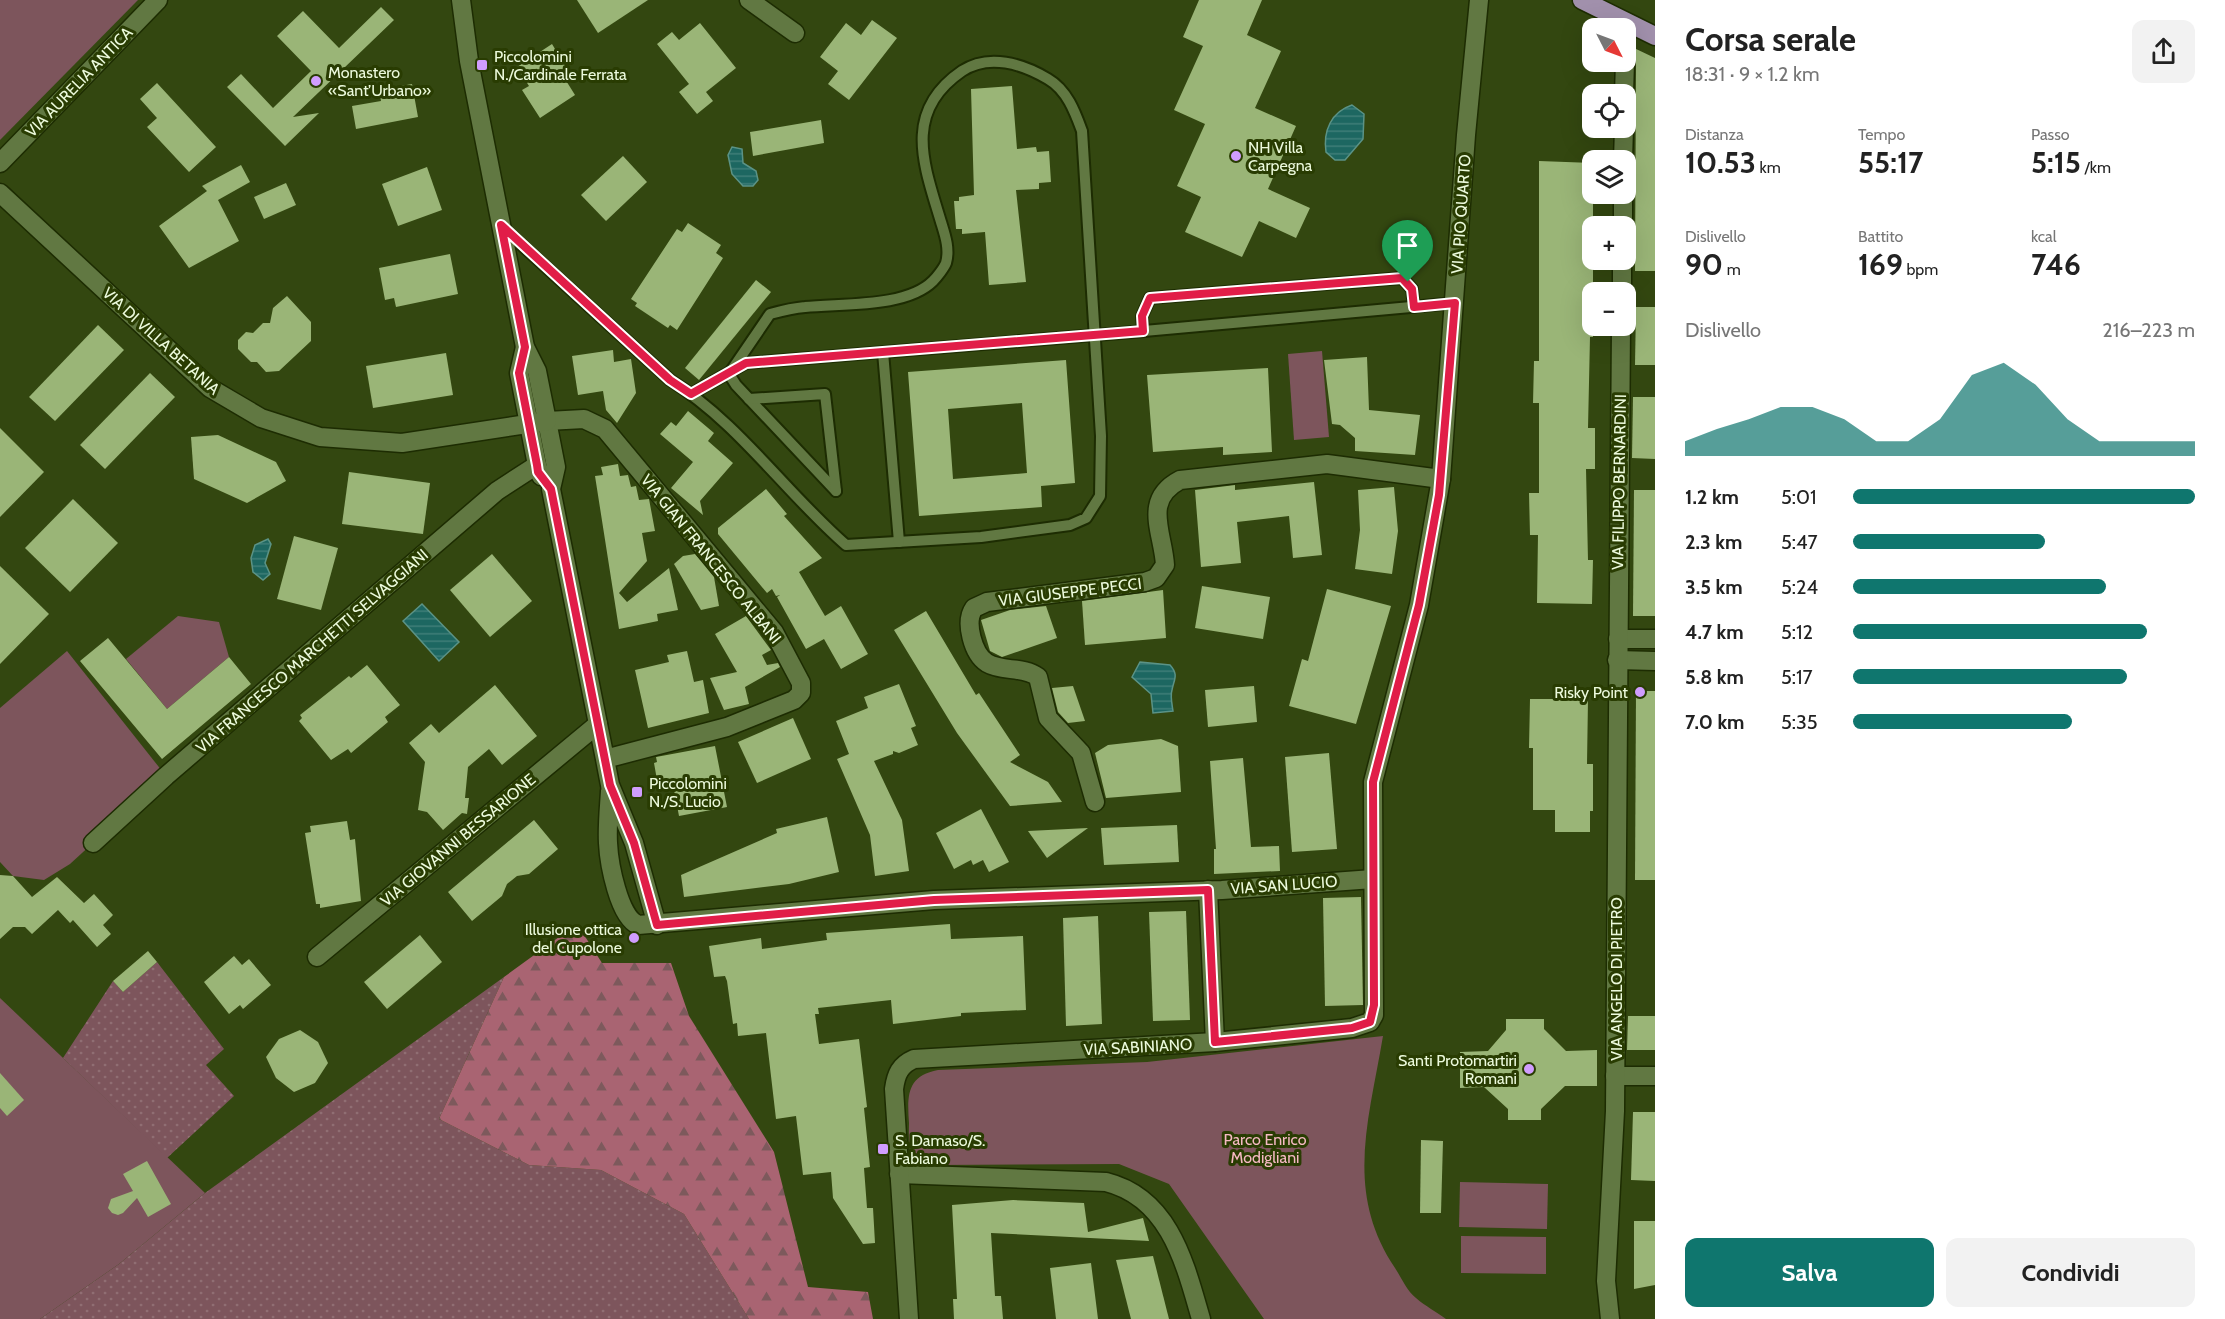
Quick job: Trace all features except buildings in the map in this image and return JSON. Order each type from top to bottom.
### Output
[{"type":"main road","points":[[1582,0],[1613,18]]},
{"type":"main road","points":[[1636,29],[1655,36]]},
{"type":"street","name":"VIA AURELIA ANTICA","points":[[0,163],[158,0]]},
{"type":"street","points":[[749,0],[795,33]]},
{"type":"street","name":"VIA PIO QUARTO","points":[[1362,1026],[1374,1015],[1373,782],[1419,605],[1442,478],[1466,135],[1479,0]]},
{"type":"street","points":[[459,5],[525,347],[537,371],[556,467],[551,489],[610,785],[634,843],[657,925]]},
{"type":"street","name":"VIA DI VILLA BETANIA","points":[[0,193],[210,388],[261,418],[320,437],[402,443],[547,421]]},
{"type":"street","name":"VIA FILIPPO BERNARDINI","points":[[1618,639],[1622,336]]},
{"type":"street","points":[[525,347],[519,373],[528,423],[538,472],[551,489]]},
{"type":"street","name":"VIA GIAN FRANCESCO ALBANI","points":[[547,421],[584,419],[605,429],[774,632],[801,683],[801,693],[794,700],[727,727],[605,759]]},
{"type":"street","name":"VIA GIUSEPPE PECCI","points":[[1095,802],[1081,753],[1047,718],[1038,676],[1030,672],[989,664],[984,659],[970,634],[968,621],[974,608],[987,602],[1145,582],[1156,578],[1165,565],[1157,507],[1164,490],[1180,480],[1327,464],[1442,478]]},
{"type":"street","name":"VIA FRANCESCO MARCHETTI SELVAGGIANI","points":[[93,843],[166,776],[497,491],[537,465]]},
{"type":"street","points":[[1618,639],[1655,639]]},
{"type":"street","name":"VIA ANGELO DI PIETRO","points":[[1610,1319],[1606,1249],[1615,1076],[1618,639]]},
{"type":"street","points":[[1617,660],[1655,661]]},
{"type":"street","name":"VIA GIOVANNI BESSARIONE","points":[[317,957],[598,724]]},
{"type":"street","name":"VIA SAN LUCIO","points":[[610,785],[608,845],[622,908],[635,924],[657,925],[934,900],[1208,890],[1373,879]]},
{"type":"street","points":[[1208,890],[1215,1042]]},
{"type":"street","name":"VIA SABINIANO","points":[[899,1174],[894,1089],[900,1069],[914,1059],[1215,1042],[1362,1026]]},
{"type":"street","points":[[1615,1076],[1655,1076]]},
{"type":"street","points":[[909,1319],[899,1174],[1106,1182],[1123,1187],[1144,1200],[1172,1234],[1201,1319]]},
{"type":"lane","points":[[501,225],[670,380],[691,394],[770,466],[846,545],[1004,534],[1070,525],[1086,518],[1100,496],[1101,436],[1082,131],[1062,91],[1052,81],[1022,65],[1005,62],[968,67],[950,80],[928,109],[922,128],[923,163],[947,245],[946,263],[932,282],[915,292],[893,300],[803,307],[770,314],[729,374]]},
{"type":"lane","points":[[1143,331],[1142,316],[1150,298],[1402,278],[1412,289],[1414,307]]},
{"type":"lane","points":[[691,394],[746,363],[1455,303]]},
{"type":"lane","points":[[883,352],[899,542]]},
{"type":"lane","points":[[729,374],[749,399],[836,491],[825,394],[749,399]]},
{"type":"green space","points":[[0,0],[138,0],[0,140]]},
{"type":"green space","points":[[1322,351],[1329,437],[1294,440],[1288,354]]},
{"type":"green space","points":[[178,616],[219,622],[229,657],[167,709],[126,659]]},
{"type":"green space","points":[[67,651],[166,776],[70,864],[44,880],[13,876],[0,862],[0,708]]},
{"type":"green space","points":[[577,924],[602,963],[671,963],[689,1016],[774,1152],[808,1287],[868,1292],[873,1319],[749,1319],[684,1214],[601,1170],[529,1165],[439,1119],[504,977]]},
{"type":"green space","points":[[157,962],[224,1049],[206,1065],[234,1096],[167,1158],[63,1058],[113,981],[123,992]]},
{"type":"green space","points":[[504,977],[439,1119],[529,1165],[601,1170],[684,1214],[749,1319],[40,1319],[119,1264],[205,1193]]},
{"type":"green space","points":[[0,998],[205,1193],[119,1264],[40,1319],[0,1319]]},
{"type":"green space","name":"Parco Enrico Modigliani","points":[[1383,1036],[1367,1126],[1365,1183],[1370,1212],[1379,1240],[1407,1288],[1420,1301],[1446,1319],[1264,1319],[1169,1184],[1119,1164],[936,1165],[918,1156],[909,1141],[908,1104],[911,1088],[920,1077],[938,1070],[1147,1062]]},
{"type":"green space","points":[[1460,1182],[1548,1184],[1547,1229],[1459,1227]]},
{"type":"green space","points":[[1461,1236],[1546,1237],[1546,1274],[1461,1273]]},
{"type":"water","points":[[1352,105],[1364,114],[1363,139],[1345,160],[1335,160],[1326,152],[1327,130],[1339,112]]},
{"type":"water","points":[[732,147],[742,149],[743,163],[756,171],[758,180],[753,186],[743,186],[732,174],[728,155]]},
{"type":"water","points":[[268,539],[271,544],[265,563],[270,574],[263,580],[253,572],[251,558],[255,545]]},
{"type":"water","points":[[422,604],[459,642],[439,661],[403,621]]},
{"type":"water","points":[[1140,662],[1170,665],[1173,668],[1175,680],[1171,695],[1173,711],[1153,713],[1151,694],[1132,677]]},
{"type":"place","name":"Piccolomini N./Cardinale Ferrata","points":[[482,65]]},
{"type":"place","name":"Monastero «Sant’Urbano»","points":[[316,81]]},
{"type":"place","name":"NH Villa Carpegna","points":[[1236,156]]},
{"type":"place","name":"Risky Point","points":[[1640,692]]},
{"type":"place","name":"Piccolomini N./S. Lucio","points":[[637,792]]},
{"type":"place","name":"Illusione ottica del Cupolone","points":[[634,938]]},
{"type":"place","name":"Santi Protomartiri Romani","points":[[1529,1069]]},
{"type":"place","name":"S. Damaso/S. Fabiano","points":[[883,1149]]},
{"type":"route","points":[[501,225],[670,380],[691,394],[746,363],[1143,331],[1142,316],[1150,298],[1402,278],[1408,282],[1412,289],[1414,307],[1455,303],[1444,459],[1439,495],[1419,605],[1373,782],[1374,1015],[1370,1022],[1352,1028],[1215,1042],[1208,890],[934,900],[657,925],[634,843],[610,785],[551,489],[538,472],[519,373],[525,347],[501,225]]}]
